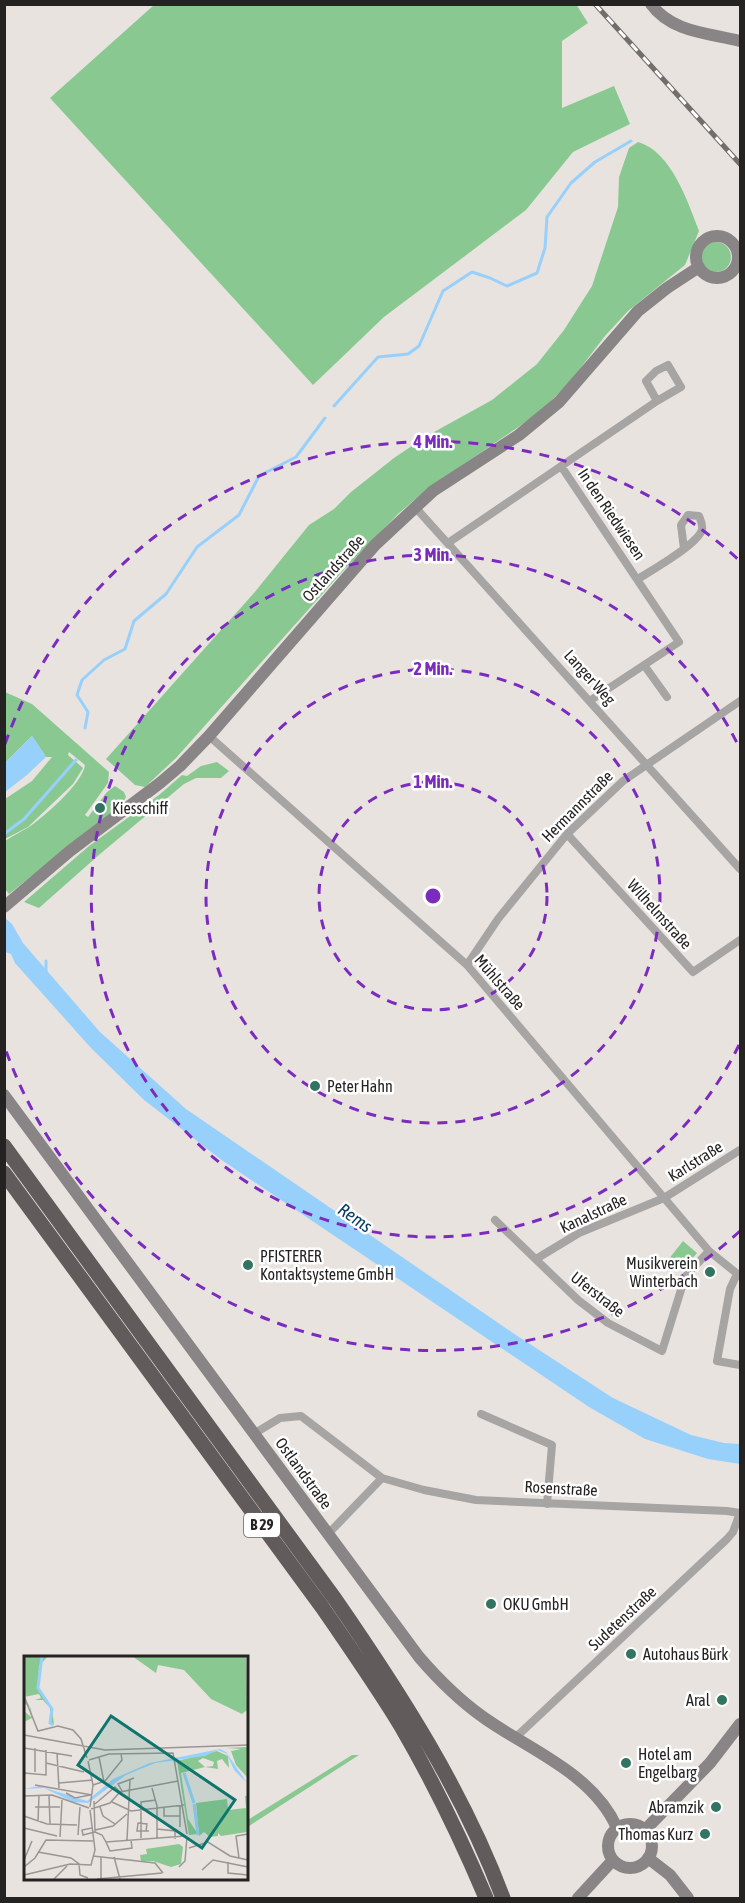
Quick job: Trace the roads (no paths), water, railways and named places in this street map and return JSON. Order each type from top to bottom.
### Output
[{"type":"highway","name":"B 29","points":[[4,1146],[289,1535],[378,1661],[438,1761],[478,1841],[503,1899]]},
{"type":"highway","name":"B 29","points":[[4,1173],[309,1589],[366,1671],[401,1726],[436,1790],[486,1899]]},
{"type":"highway","points":[[497,1884],[509,1899]]},
{"type":"street","points":[[651,4],[664,18],[675,24],[691,30],[741,41]]},
{"type":"street","points":[[715,236],[737,240],[738,269],[717,278],[704,273],[699,267],[696,253],[703,241],[715,236]]},
{"type":"street","name":"Ostlandstraße","points":[[9,903],[70,850],[180,766],[209,736],[375,544],[415,507],[457,474],[519,435],[559,402],[638,311],[699,267]]},
{"type":"street","name":"In den Riedwiesen","points":[[448,543],[681,387],[668,365],[656,371],[646,381],[657,401]]},
{"type":"street","name":"In den Riedwiesen","points":[[561,466],[679,642],[591,700]]},
{"type":"street","name":"Langer Weg","points":[[415,507],[741,869]]},
{"type":"street","name":"In den Riedwiesen","points":[[638,579],[684,549]]},
{"type":"street","points":[[644,664],[667,697]]},
{"type":"street","name":"Hermannstraße","points":[[467,965],[498,919],[567,834],[622,781],[741,701]]},
{"type":"street","name":"Mühlstraße","points":[[209,736],[467,965],[709,1251],[739,1275]]},
{"type":"street","name":"Wilhelmstraße","points":[[567,834],[693,972],[741,940]]},
{"type":"street","name":"Ostlandstraße","points":[[4,1095],[407,1642],[431,1671],[473,1709],[573,1775],[597,1795],[617,1828]]},
{"type":"street","name":"Karlstraße","points":[[664,1198],[741,1150]]},
{"type":"street","name":"Kanalstraße","points":[[536,1259],[579,1233],[664,1198]]},
{"type":"street","name":"Uferstraße","points":[[495,1220],[578,1300],[608,1323],[662,1351],[685,1277],[709,1251]]},
{"type":"street","points":[[739,1275],[730,1288],[717,1361],[741,1365]]},
{"type":"street","points":[[481,1414],[552,1445],[547,1504]]},
{"type":"street","name":"Rosenstraße","points":[[255,1433],[280,1418],[301,1416],[382,1478],[424,1490],[476,1500],[740,1513]]},
{"type":"street","points":[[328,1534],[382,1478]]},
{"type":"street","name":"Sudetenstraße","points":[[515,1738],[727,1539],[733,1532],[740,1513]]},
{"type":"street","points":[[645,1830],[710,1762],[741,1724]]},
{"type":"street","points":[[635,1824],[645,1830],[651,1840],[651,1853],[648,1858],[638,1866],[631,1868],[614,1860],[610,1855],[608,1843],[617,1828],[635,1824]]},
{"type":"street","points":[[648,1858],[670,1875],[688,1899]]},
{"type":"street","points":[[579,1899],[614,1860]]},
{"type":"water","points":[[32,736],[46,757],[5,792],[5,763]]},
{"type":"water","points":[[4,917],[12,924],[23,943],[100,1032],[186,1109],[513,1333],[613,1398],[691,1435],[724,1443],[740,1444],[740,1464],[708,1459],[645,1439],[589,1407],[223,1161],[144,1100],[91,1048],[15,963],[11,954],[5,952]]},
{"type":"waterway","points":[[334,406],[378,357],[408,354],[419,346],[443,291],[472,272],[507,286],[537,273],[545,248],[547,217],[571,183],[595,162],[631,141]]},
{"type":"waterway","points":[[85,728],[88,712],[77,695],[82,680],[104,660],[125,649],[134,621],[166,594],[197,547],[239,515],[259,476],[296,457],[325,418]]},
{"type":"waterway","points":[[4,834],[24,819],[76,760]]},
{"type":"waterway","points":[[46,961],[46,972]]},
{"type":"railway","points":[[595,4],[740,164]]},
{"type":"place","name":"Kiesschiff","points":[[100,808]]},
{"type":"place","name":"Peter Hahn","points":[[315,1086]]},
{"type":"place","name":"PFISTERER Kontaktsysteme GmbH","points":[[248,1265]]},
{"type":"place","name":"Musikverein Winterbach","points":[[710,1272]]},
{"type":"place","name":"OKU GmbH","points":[[491,1604]]},
{"type":"place","name":"Autohaus Bürk","points":[[631,1654]]},
{"type":"place","name":"Aral","points":[[722,1700]]},
{"type":"place","name":"Hotel am Engelbarg","points":[[626,1763]]},
{"type":"place","name":"Abramzik","points":[[716,1807]]},
{"type":"place","name":"Thomas Kurz","points":[[705,1834]]},
{"type":"water label","name":"Rems","points":[[355,1218]]}]
